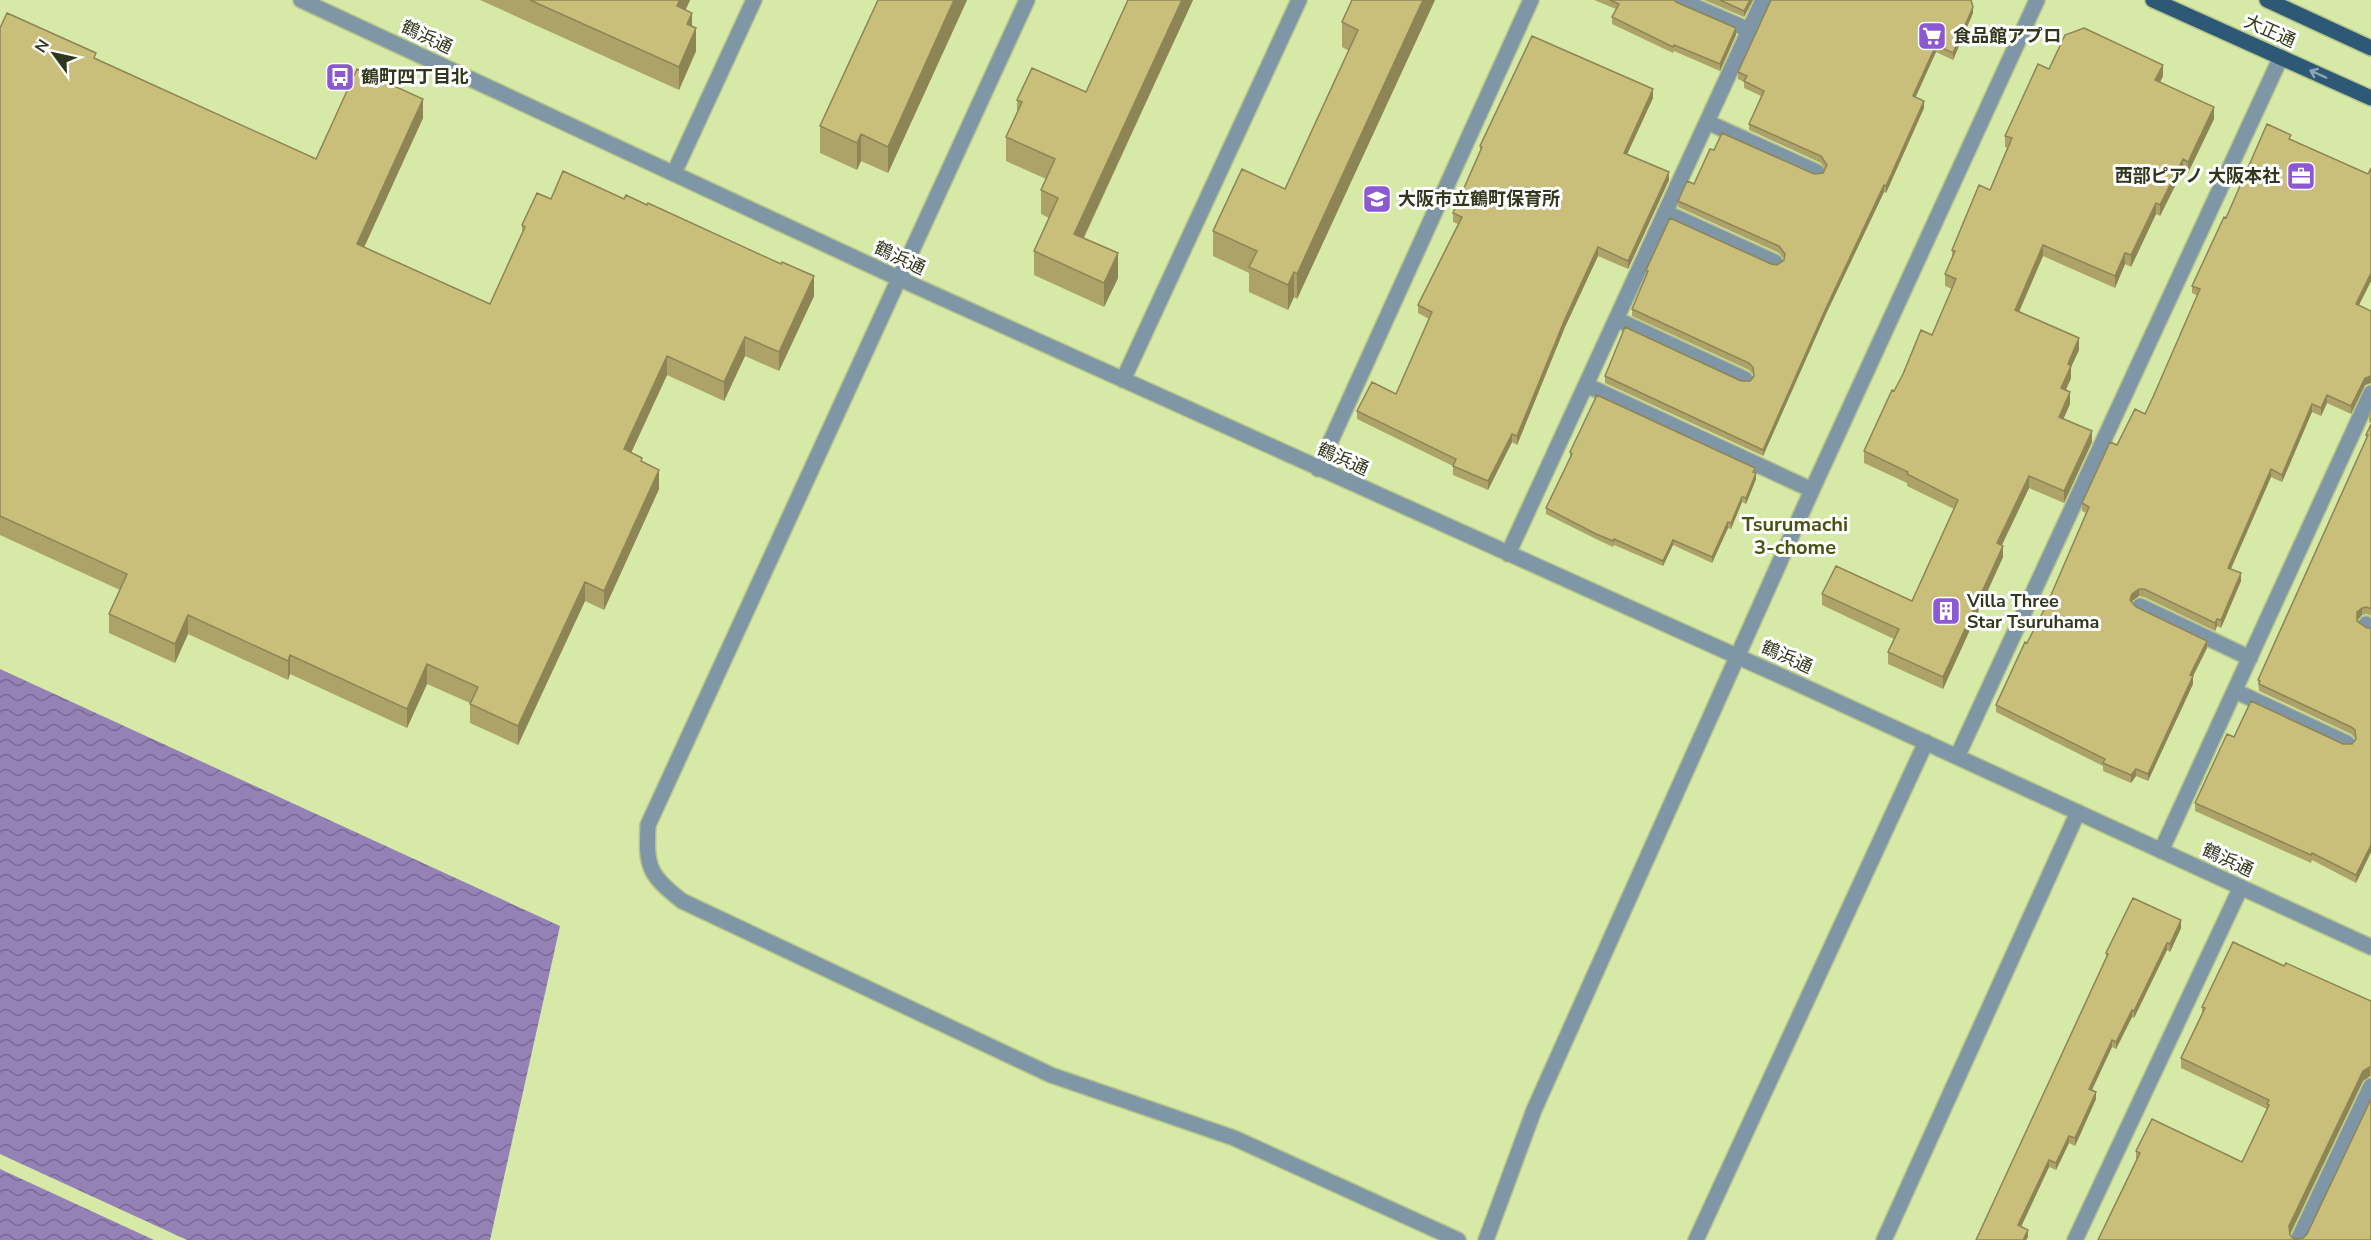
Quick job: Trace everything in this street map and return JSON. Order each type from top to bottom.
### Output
[{"type":"main road","name":"大正通","points":[[2153,0],[2371,98]]},
{"type":"main road","name":"大正通","points":[[2267,0],[2371,48]]},
{"type":"street","name":"鶴浜通","points":[[301,0],[900,279],[1737,656],[2241,887],[2370,942]]},
{"type":"street","points":[[674,173],[754,0]]},
{"type":"street","points":[[1026,0],[648,825],[646,857],[659,882],[682,901],[1051,1075],[1234,1138],[1458,1240]]},
{"type":"street","points":[[1123,380],[1299,0]]},
{"type":"street","points":[[1318,469],[1531,0]]},
{"type":"street","points":[[1680,0],[1749,30]]},
{"type":"street","points":[[1508,554],[1763,0]]},
{"type":"street","points":[[1486,1240],[1534,1110],[1812,490],[2037,0]]},
{"type":"street","points":[[1957,757],[2281,57]]},
{"type":"street","points":[[1707,122],[1817,172]]},
{"type":"street","points":[[1665,212],[1775,262]]},
{"type":"street","points":[[1616,319],[1745,379]]},
{"type":"street","points":[[1586,385],[1812,490]]},
{"type":"street","points":[[2162,851],[2371,393]]},
{"type":"street","points":[[2140,606],[2250,658]]},
{"type":"street","points":[[2235,691],[2347,743]]},
{"type":"street","points":[[1696,1240],[1926,742]]},
{"type":"street","points":[[1884,1240],[2078,812]]},
{"type":"street","points":[[2075,1240],[2241,887]]},
{"type":"street","points":[[2298,1240],[2371,1086]]},
{"type":"water","points":[[0,669],[560,926],[490,1240],[0,1240]]},
{"type":"pier","points":[[0,1154],[187,1240],[154,1240],[0,1169]]},
{"type":"building","points":[[530,0],[680,0],[677,6],[692,13],[687,24],[696,28],[679,67]]},
{"type":"building","points":[[878,0],[954,0],[888,147],[861,134],[857,143],[820,126]]},
{"type":"building","points":[[1128,0],[1182,0],[1074,234],[1118,253],[1104,283],[1034,251],[1058,198],[1041,190],[1055,159],[1006,137],[1022,102],[1017,100],[1032,68],[1086,92]]},
{"type":"building","points":[[1352,0],[1423,0],[1297,274],[1294,272],[1288,285],[1249,267],[1257,251],[1213,231],[1242,169],[1285,189],[1358,30],[1342,22]]},
{"type":"building","points":[[1610,0],[1674,0],[1736,28],[1720,64],[1674,45],[1673,47],[1612,17],[1619,4]]},
{"type":"building","points":[[1720,0],[1750,0],[1744,11]]},
{"type":"building","points":[[1771,0],[1971,0],[1973,7],[1953,53],[1936,45],[1913,96],[1924,101],[1886,186],[1884,185],[1826,308],[1763,450],[1605,376],[1625,327],[1741,381],[1750,381],[1754,376],[1753,367],[1749,363],[1632,309],[1648,271],[1646,270],[1670,218],[1771,264],[1777,265],[1784,260],[1785,254],[1779,246],[1678,201],[1687,181],[1694,184],[1710,149],[1714,150],[1722,133],[1814,174],[1823,173],[1827,165],[1821,156],[1749,124],[1764,91],[1744,81],[1747,76],[1738,72]]},
{"type":"building","points":[[7,13],[96,53],[94,58],[316,159],[357,69],[423,99],[357,244],[490,304],[525,227],[522,225],[537,193],[551,199],[563,171],[624,199],[626,195],[647,205],[648,203],[781,264],[782,262],[814,276],[779,352],[745,337],[724,382],[667,356],[624,449],[659,470],[604,591],[585,582],[518,726],[470,704],[478,687],[427,664],[407,709],[290,655],[288,661],[188,615],[175,644],[109,614],[127,574],[0,516],[0,28]]},
{"type":"building","points":[[2084,28],[2163,65],[2155,80],[2214,107],[2188,162],[2183,159],[2160,205],[2156,203],[2131,255],[2125,253],[2115,276],[2043,245],[2015,310],[2079,338],[2068,364],[2071,366],[2061,388],[2070,392],[2059,417],[2092,431],[2064,491],[2029,476],[1997,543],[2003,546],[1943,677],[1888,652],[1899,629],[1822,594],[1836,566],[1912,601],[1958,500],[1864,451],[1892,390],[1894,391],[1903,374],[1921,330],[1932,335],[1956,279],[1945,274],[1955,251],[1952,250],[1979,185],[1990,190],[2012,138],[2005,136],[2038,64],[2049,69],[2065,35]]},
{"type":"building","points":[[1532,36],[1653,89],[1624,153],[1669,172],[1628,261],[1598,247],[1565,319],[1517,436],[1512,434],[1488,481],[1453,466],[1456,459],[1357,411],[1372,382],[1396,394],[1432,312],[1418,305],[1462,217],[1453,213],[1482,147],[1480,146]]},
{"type":"building","points":[[2267,124],[2291,135],[2289,139],[2368,174],[2371,168],[2371,273],[2356,304],[2371,311],[2371,376],[2365,378],[2351,406],[2327,395],[2321,408],[2312,404],[2282,475],[2271,469],[2228,568],[2241,573],[2221,620],[2217,619],[2215,623],[2144,589],[2139,589],[2132,594],[2130,600],[2136,607],[2207,641],[2148,774],[2136,769],[2131,775],[2103,763],[2105,759],[1996,705],[2025,642],[2027,643],[2048,602],[2089,507],[2082,503],[2110,442],[2117,445],[2135,409],[2145,414],[2153,397],[2200,289],[2192,286],[2224,217],[2226,218]]},
{"type":"building","points":[[1597,395],[1755,468],[1753,472],[1756,473],[1746,498],[1742,497],[1712,557],[1673,540],[1663,561],[1614,539],[1613,541],[1596,534],[1546,508]]},
{"type":"building","points":[[2371,424],[2371,609],[2362,608],[2357,612],[2357,621],[2371,628],[2371,845],[2356,875],[2312,853],[2311,855],[2195,803],[2227,734],[2234,737],[2251,701],[2343,744],[2352,744],[2356,739],[2355,730],[2351,727],[2259,684],[2258,680]]},
{"type":"building","points":[[2133,898],[2181,920],[2170,944],[2167,943],[2134,1011],[2132,1010],[2116,1042],[2112,1040],[2089,1089],[2096,1092],[2075,1138],[2069,1136],[2056,1163],[2049,1160],[2018,1225],[2028,1230],[2023,1240],[1976,1240],[2108,954],[2106,953]]},
{"type":"building","points":[[2233,942],[2284,966],[2286,963],[2371,1001],[2371,1067],[2363,1071],[2289,1226],[2290,1235],[2294,1239],[2303,1238],[2307,1234],[2371,1099],[2371,1240],[2098,1240],[2140,1153],[2136,1151],[2152,1119],[2242,1162],[2269,1105],[2267,1104],[2269,1100],[2181,1058]]},
{"type":"place","name":"食品館アプロ","points":[[1932,36]]},
{"type":"place","name":"鶴町四丁目北","points":[[340,77]]},
{"type":"place","name":"西部ピアノ 大阪本社","points":[[2301,176]]},
{"type":"place","name":"大阪市立鶴町保育所","points":[[1377,199]]},
{"type":"place","name":"Villa Three Star Tsuruhama","points":[[1946,611]]},
{"type":"district","name":"Tsurumachi 3-chome","points":[[1795,536]]}]
